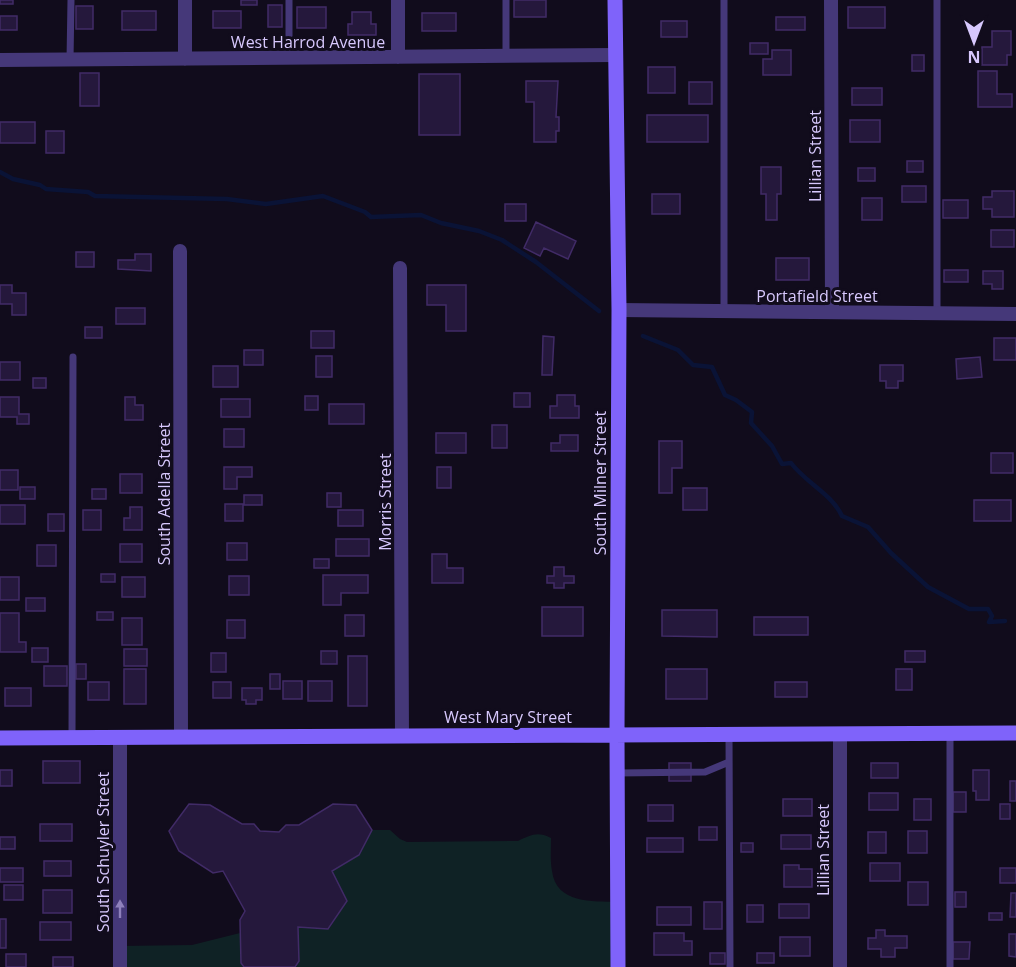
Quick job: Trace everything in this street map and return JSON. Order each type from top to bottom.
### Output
[{"type":"main road","name":"South Milner Street","points":[[615,0],[619,310],[616,735],[618,967]]},
{"type":"main road","name":"West Mary Street","points":[[0,738],[1016,733]]},
{"type":"street","points":[[184,0],[185,59]]},
{"type":"street","points":[[398,0],[398,57]]},
{"type":"street","name":"Lillian Street","points":[[831,0],[832,312]]},
{"type":"street","name":"West Harrod Avenue","points":[[0,60],[615,55]]},
{"type":"street","name":"South Adella Street","points":[[180,251],[181,737]]},
{"type":"street","name":"Morris Street","points":[[400,268],[402,736]]},
{"type":"street","name":"Portafield Street","points":[[619,310],[1016,315]]},
{"type":"street","name":"Lillian Street","points":[[840,734],[840,967]]},
{"type":"street","name":"South Schuyler Street","points":[[120,737],[120,967]]},
{"type":"lane","points":[[70,60],[71,0]]},
{"type":"lane","points":[[289,0],[289,58]]},
{"type":"lane","points":[[506,0],[506,56]]},
{"type":"lane","points":[[724,0],[724,312]]},
{"type":"lane","points":[[937,0],[937,314]]},
{"type":"lane","points":[[72,738],[73,357]]},
{"type":"lane","points":[[950,733],[950,967]]},
{"type":"lane","points":[[729,734],[730,967]]},
{"type":"lane","points":[[617,773],[705,772],[729,762]]},
{"type":"green space","points":[[372,830],[390,830],[407,842],[518,841],[538,834],[551,838],[552,871],[560,890],[577,898],[617,902],[618,967],[296,967],[299,961],[298,927],[329,929],[347,901],[332,871],[359,855]]},
{"type":"green space","points":[[240,933],[241,963],[244,967],[120,967],[120,946],[192,945]]},
{"type":"building","points":[[0,0],[13,0],[13,4],[0,4]]},
{"type":"building","points":[[241,0],[257,0],[257,5],[241,5]]},
{"type":"building","points":[[514,0],[546,0],[546,17],[514,17]]},
{"type":"building","points":[[268,5],[282,5],[282,27],[268,27]]},
{"type":"building","points":[[76,6],[93,6],[93,29],[76,29]]},
{"type":"building","points":[[297,7],[326,7],[326,28],[297,28]]},
{"type":"building","points":[[848,7],[885,7],[885,28],[848,28]]},
{"type":"building","points":[[122,11],[156,11],[156,30],[122,30]]},
{"type":"building","points":[[213,11],[241,11],[241,28],[213,28]]},
{"type":"building","points":[[352,12],[371,12],[371,24],[376,24],[376,35],[348,35],[348,24],[352,24]]},
{"type":"building","points":[[422,13],[456,13],[456,31],[422,31]]},
{"type":"building","points":[[0,16],[17,16],[17,30],[0,30]]},
{"type":"building","points":[[776,17],[805,17],[805,30],[776,30]]},
{"type":"building","points":[[661,21],[687,21],[687,37],[661,37]]},
{"type":"building","points":[[992,31],[1011,31],[1011,55],[1007,55],[1007,65],[982,65],[982,47],[992,47]]},
{"type":"building","points":[[750,43],[768,43],[768,54],[750,54]]},
{"type":"building","points":[[772,50],[791,50],[791,75],[763,75],[763,59],[772,59]]},
{"type":"building","points":[[912,55],[924,55],[924,71],[912,71]]},
{"type":"building","points":[[648,67],[675,67],[675,93],[648,93]]},
{"type":"building","points":[[978,71],[997,71],[997,94],[1012,94],[1012,107],[978,107]]},
{"type":"building","points":[[80,73],[99,73],[99,106],[80,106]]},
{"type":"building","points":[[419,74],[460,74],[460,135],[419,135]]},
{"type":"building","points":[[526,81],[558,81],[556,117],[559,117],[559,131],[556,131],[556,142],[534,142],[534,102],[526,102]]},
{"type":"building","points":[[689,82],[712,82],[712,104],[689,104]]},
{"type":"building","points":[[852,88],[882,88],[882,105],[852,105]]},
{"type":"building","points":[[647,115],[708,115],[708,142],[647,142]]},
{"type":"building","points":[[850,120],[880,120],[880,142],[850,142]]},
{"type":"building","points":[[0,122],[35,122],[35,143],[0,143]]},
{"type":"building","points":[[46,131],[64,131],[64,153],[46,153]]},
{"type":"building","points":[[907,161],[923,161],[923,172],[907,172]]},
{"type":"building","points":[[761,167],[781,167],[781,194],[777,194],[777,220],[766,220],[766,194],[761,194]]},
{"type":"building","points":[[858,168],[875,168],[875,181],[858,181]]},
{"type":"building","points":[[902,186],[926,186],[926,202],[902,202]]},
{"type":"building","points":[[992,191],[1014,191],[1014,217],[992,217],[992,209],[983,209],[983,197],[992,197]]},
{"type":"building","points":[[652,194],[680,194],[680,214],[652,214]]},
{"type":"building","points":[[862,198],[882,198],[882,220],[862,220]]},
{"type":"building","points":[[943,200],[968,200],[968,218],[943,218]]},
{"type":"building","points":[[505,204],[526,204],[526,221],[505,221]]},
{"type":"building","points":[[536,222],[576,241],[568,259],[544,248],[540,256],[524,248]]},
{"type":"building","points":[[991,230],[1014,230],[1014,247],[991,247]]},
{"type":"building","points":[[76,252],[94,252],[94,267],[76,267]]},
{"type":"building","points":[[135,254],[151,254],[151,271],[118,269],[118,260],[135,260]]},
{"type":"building","points":[[776,258],[809,258],[809,280],[776,280]]},
{"type":"building","points":[[944,270],[968,270],[968,282],[944,282]]},
{"type":"building","points":[[983,271],[1003,271],[1003,289],[992,289],[992,284],[983,284]]},
{"type":"building","points":[[0,285],[12,285],[12,293],[26,293],[26,315],[12,315],[12,304],[0,304]]},
{"type":"building","points":[[427,285],[466,285],[466,331],[446,331],[446,305],[427,305]]},
{"type":"building","points":[[116,308],[145,308],[145,324],[116,324]]},
{"type":"building","points":[[85,327],[102,327],[102,338],[85,338]]},
{"type":"building","points":[[311,331],[334,331],[334,348],[311,348]]},
{"type":"building","points":[[543,336],[554,337],[552,375],[542,375]]},
{"type":"building","points":[[994,338],[1016,338],[1016,360],[994,360]]},
{"type":"building","points":[[244,350],[263,350],[263,365],[244,365]]},
{"type":"building","points":[[316,356],[332,356],[332,377],[316,377]]},
{"type":"building","points":[[980,357],[982,377],[957,379],[956,359]]},
{"type":"building","points":[[0,362],[20,362],[20,380],[0,380]]},
{"type":"building","points":[[880,365],[903,365],[903,381],[898,381],[898,388],[886,388],[886,381],[880,381]]},
{"type":"building","points":[[213,366],[238,366],[238,387],[213,387]]},
{"type":"building","points":[[33,378],[46,378],[46,388],[33,388]]},
{"type":"building","points":[[514,393],[530,393],[530,407],[514,407]]},
{"type":"building","points":[[557,395],[575,395],[575,406],[579,406],[579,418],[550,418],[550,406],[557,406]]},
{"type":"building","points":[[305,396],[318,396],[318,410],[305,410]]},
{"type":"building","points":[[0,397],[19,397],[19,414],[29,414],[29,424],[17,424],[17,417],[0,417]]},
{"type":"building","points":[[125,397],[135,397],[135,405],[143,405],[143,420],[125,420]]},
{"type":"building","points":[[221,399],[250,399],[250,417],[221,417]]},
{"type":"building","points":[[329,404],[364,404],[364,424],[329,424]]},
{"type":"building","points":[[492,425],[507,425],[507,448],[492,448]]},
{"type":"building","points":[[224,429],[244,429],[244,447],[224,447]]},
{"type":"building","points":[[436,433],[466,433],[466,453],[436,453]]},
{"type":"building","points":[[560,435],[578,435],[578,451],[551,451],[551,443],[560,443]]},
{"type":"building","points":[[659,441],[682,441],[682,468],[672,468],[672,493],[659,493]]},
{"type":"building","points":[[991,453],[1013,453],[1013,473],[991,473]]},
{"type":"building","points":[[224,467],[252,467],[252,477],[237,477],[237,489],[224,489]]},
{"type":"building","points":[[437,467],[451,467],[451,488],[437,488]]},
{"type":"building","points":[[0,470],[18,470],[18,490],[0,490]]},
{"type":"building","points":[[120,474],[142,474],[142,493],[120,493]]},
{"type":"building","points":[[20,487],[35,487],[35,499],[20,499]]},
{"type":"building","points":[[683,488],[707,488],[707,510],[683,510]]},
{"type":"building","points":[[92,489],[106,489],[106,499],[92,499]]},
{"type":"building","points":[[327,493],[341,493],[341,507],[327,507]]},
{"type":"building","points":[[244,495],[262,495],[262,505],[244,505]]},
{"type":"building","points":[[974,500],[1011,500],[1011,521],[974,521]]},
{"type":"building","points":[[225,504],[243,504],[243,521],[225,521]]},
{"type":"building","points":[[0,505],[25,505],[25,524],[0,524]]},
{"type":"building","points":[[130,507],[142,507],[142,530],[124,530],[124,518],[130,518]]},
{"type":"building","points":[[83,510],[101,510],[101,530],[83,530]]},
{"type":"building","points":[[338,510],[363,510],[363,526],[338,526]]},
{"type":"building","points":[[48,514],[64,514],[64,531],[48,531]]},
{"type":"building","points":[[336,539],[369,539],[369,556],[336,556]]},
{"type":"building","points":[[227,543],[247,543],[247,560],[227,560]]},
{"type":"building","points":[[120,544],[142,544],[142,562],[120,562]]},
{"type":"building","points":[[37,545],[56,545],[56,566],[37,566]]},
{"type":"building","points":[[432,554],[447,554],[447,568],[463,568],[463,583],[432,583]]},
{"type":"building","points":[[314,559],[329,559],[329,568],[314,568]]},
{"type":"building","points":[[554,567],[564,567],[564,576],[574,576],[574,583],[564,583],[564,588],[554,588],[554,583],[547,583],[547,576],[554,576]]},
{"type":"building","points":[[101,574],[115,574],[115,582],[101,582]]},
{"type":"building","points":[[323,575],[368,575],[368,593],[341,593],[341,605],[323,605]]},
{"type":"building","points":[[229,576],[249,576],[249,595],[229,595]]},
{"type":"building","points":[[0,577],[19,577],[19,600],[0,600]]},
{"type":"building","points":[[122,577],[145,577],[145,597],[122,597]]},
{"type":"building","points":[[26,598],[45,598],[45,611],[26,611]]},
{"type":"building","points":[[542,607],[583,607],[583,636],[542,636]]},
{"type":"building","points":[[662,610],[717,610],[717,637],[662,636]]},
{"type":"building","points":[[97,612],[113,612],[113,620],[97,620]]},
{"type":"building","points":[[0,613],[19,613],[19,642],[26,642],[26,652],[0,652]]},
{"type":"building","points":[[345,615],[364,615],[364,636],[345,636]]},
{"type":"building","points":[[754,617],[808,617],[808,635],[754,635]]},
{"type":"building","points":[[122,618],[142,618],[142,645],[122,645]]},
{"type":"building","points":[[227,620],[245,620],[245,638],[227,638]]},
{"type":"building","points":[[32,648],[48,648],[48,662],[32,662]]},
{"type":"building","points":[[124,649],[147,649],[147,666],[124,666]]},
{"type":"building","points":[[321,651],[337,651],[337,664],[321,664]]},
{"type":"building","points":[[905,651],[925,651],[925,662],[905,662]]},
{"type":"building","points":[[211,653],[226,653],[226,672],[211,672]]},
{"type":"building","points":[[348,656],[367,656],[367,706],[348,706]]},
{"type":"building","points":[[76,664],[86,664],[86,679],[76,679]]},
{"type":"building","points":[[44,666],[67,666],[67,686],[44,686]]},
{"type":"building","points":[[124,669],[146,669],[146,704],[124,704]]},
{"type":"building","points":[[666,669],[707,669],[707,699],[666,699]]},
{"type":"building","points":[[896,669],[912,669],[912,690],[896,690]]},
{"type":"building","points":[[270,674],[280,674],[280,689],[270,689]]},
{"type":"building","points":[[283,681],[302,681],[302,699],[283,699]]},
{"type":"building","points":[[308,681],[332,681],[332,701],[308,701]]},
{"type":"building","points":[[88,682],[109,682],[109,700],[88,700]]},
{"type":"building","points":[[213,682],[231,682],[231,698],[213,698]]},
{"type":"building","points":[[775,682],[807,682],[807,697],[775,697]]},
{"type":"building","points":[[5,688],[31,688],[31,706],[5,706]]},
{"type":"building","points":[[242,688],[262,688],[262,700],[256,700],[256,704],[246,704],[246,700],[242,700]]},
{"type":"building","points":[[43,761],[80,761],[80,783],[43,783]]},
{"type":"building","points":[[669,763],[691,763],[691,781],[669,781]]},
{"type":"building","points":[[871,763],[898,763],[898,778],[871,778]]},
{"type":"building","points":[[0,770],[12,770],[12,786],[0,786]]},
{"type":"building","points":[[973,770],[989,770],[989,800],[976,800],[976,791],[973,791]]},
{"type":"building","points":[[1010,781],[1016,781],[1016,801],[1010,801]]},
{"type":"building","points":[[953,792],[966,792],[966,812],[953,812]]},
{"type":"building","points":[[869,793],[898,793],[898,810],[869,810]]},
{"type":"building","points":[[783,799],[812,799],[812,816],[783,816]]},
{"type":"building","points":[[914,799],[931,799],[931,820],[914,820]]},
{"type":"building","points":[[189,804],[210,805],[242,824],[254,824],[260,831],[279,832],[286,825],[299,825],[333,804],[356,805],[372,830],[359,855],[332,871],[347,901],[328,929],[298,927],[299,961],[295,967],[244,967],[241,963],[240,920],[245,911],[223,871],[213,873],[179,851],[169,831]]},
{"type":"building","points":[[1000,804],[1010,804],[1010,819],[1000,819]]},
{"type":"building","points":[[648,805],[673,805],[673,821],[648,821]]},
{"type":"building","points":[[40,824],[72,824],[72,841],[40,841]]},
{"type":"building","points":[[699,827],[717,827],[717,840],[699,840]]},
{"type":"building","points":[[908,831],[927,831],[927,853],[908,853]]},
{"type":"building","points":[[868,832],[886,832],[886,853],[868,853]]},
{"type":"building","points":[[781,835],[811,835],[811,849],[781,849]]},
{"type":"building","points":[[0,837],[15,837],[15,849],[0,849]]},
{"type":"building","points":[[647,838],[683,838],[683,852],[647,852]]},
{"type":"building","points":[[741,843],[753,843],[753,852],[741,852]]},
{"type":"building","points":[[44,861],[71,861],[71,876],[44,876]]},
{"type":"building","points":[[870,863],[900,863],[900,881],[870,881]]},
{"type":"building","points":[[784,865],[799,865],[799,869],[812,869],[812,887],[784,887]]},
{"type":"building","points":[[0,868],[23,868],[23,882],[0,882]]},
{"type":"building","points":[[1000,868],[1016,868],[1016,883],[1000,883]]},
{"type":"building","points":[[908,882],[928,882],[928,905],[908,905]]},
{"type":"building","points":[[4,885],[23,885],[23,900],[4,900]]},
{"type":"building","points":[[43,890],[72,890],[72,913],[43,913]]},
{"type":"building","points":[[955,892],[966,892],[966,907],[955,907]]},
{"type":"building","points":[[1011,893],[1016,893],[1016,917],[1010,917]]},
{"type":"building","points":[[704,902],[722,902],[722,929],[704,929]]},
{"type":"building","points":[[779,904],[809,904],[809,918],[779,918]]},
{"type":"building","points":[[747,905],[763,905],[763,922],[747,922]]},
{"type":"building","points":[[657,907],[691,907],[691,925],[657,925]]},
{"type":"building","points":[[989,913],[1002,913],[1002,920],[989,920]]},
{"type":"building","points":[[0,919],[6,919],[6,948],[0,948]]},
{"type":"building","points":[[40,922],[71,922],[71,940],[40,940]]},
{"type":"building","points":[[876,930],[885,930],[885,936],[907,936],[907,948],[895,948],[895,957],[881,957],[881,949],[868,949],[868,938],[876,938]]},
{"type":"building","points":[[654,933],[684,933],[684,941],[692,941],[692,955],[654,955]]},
{"type":"building","points":[[1009,934],[1016,934],[1016,957],[1009,956]]},
{"type":"building","points":[[780,937],[810,937],[810,956],[780,956]]},
{"type":"building","points":[[953,942],[970,942],[969,959],[953,959]]},
{"type":"building","points":[[710,953],[725,953],[725,964],[710,964]]},
{"type":"building","points":[[757,953],[774,953],[774,963],[757,963]]},
{"type":"building","points":[[6,954],[26,954],[26,967],[6,967]]},
{"type":"building","points":[[53,957],[73,957],[73,967],[53,967]]},
{"type":"waterway","points":[[0,172],[13,179],[40,185],[46,189],[88,192],[95,196],[227,199],[266,204],[323,196],[365,212],[371,217],[421,215],[441,223],[479,231],[502,240],[536,262],[599,311]]},
{"type":"waterway","points":[[643,336],[678,350],[693,365],[712,367],[725,395],[752,412],[751,423],[772,446],[782,464],[791,463],[832,501],[842,516],[868,527],[891,553],[928,587],[969,609],[988,609],[992,616],[989,622],[1005,621]]}]
